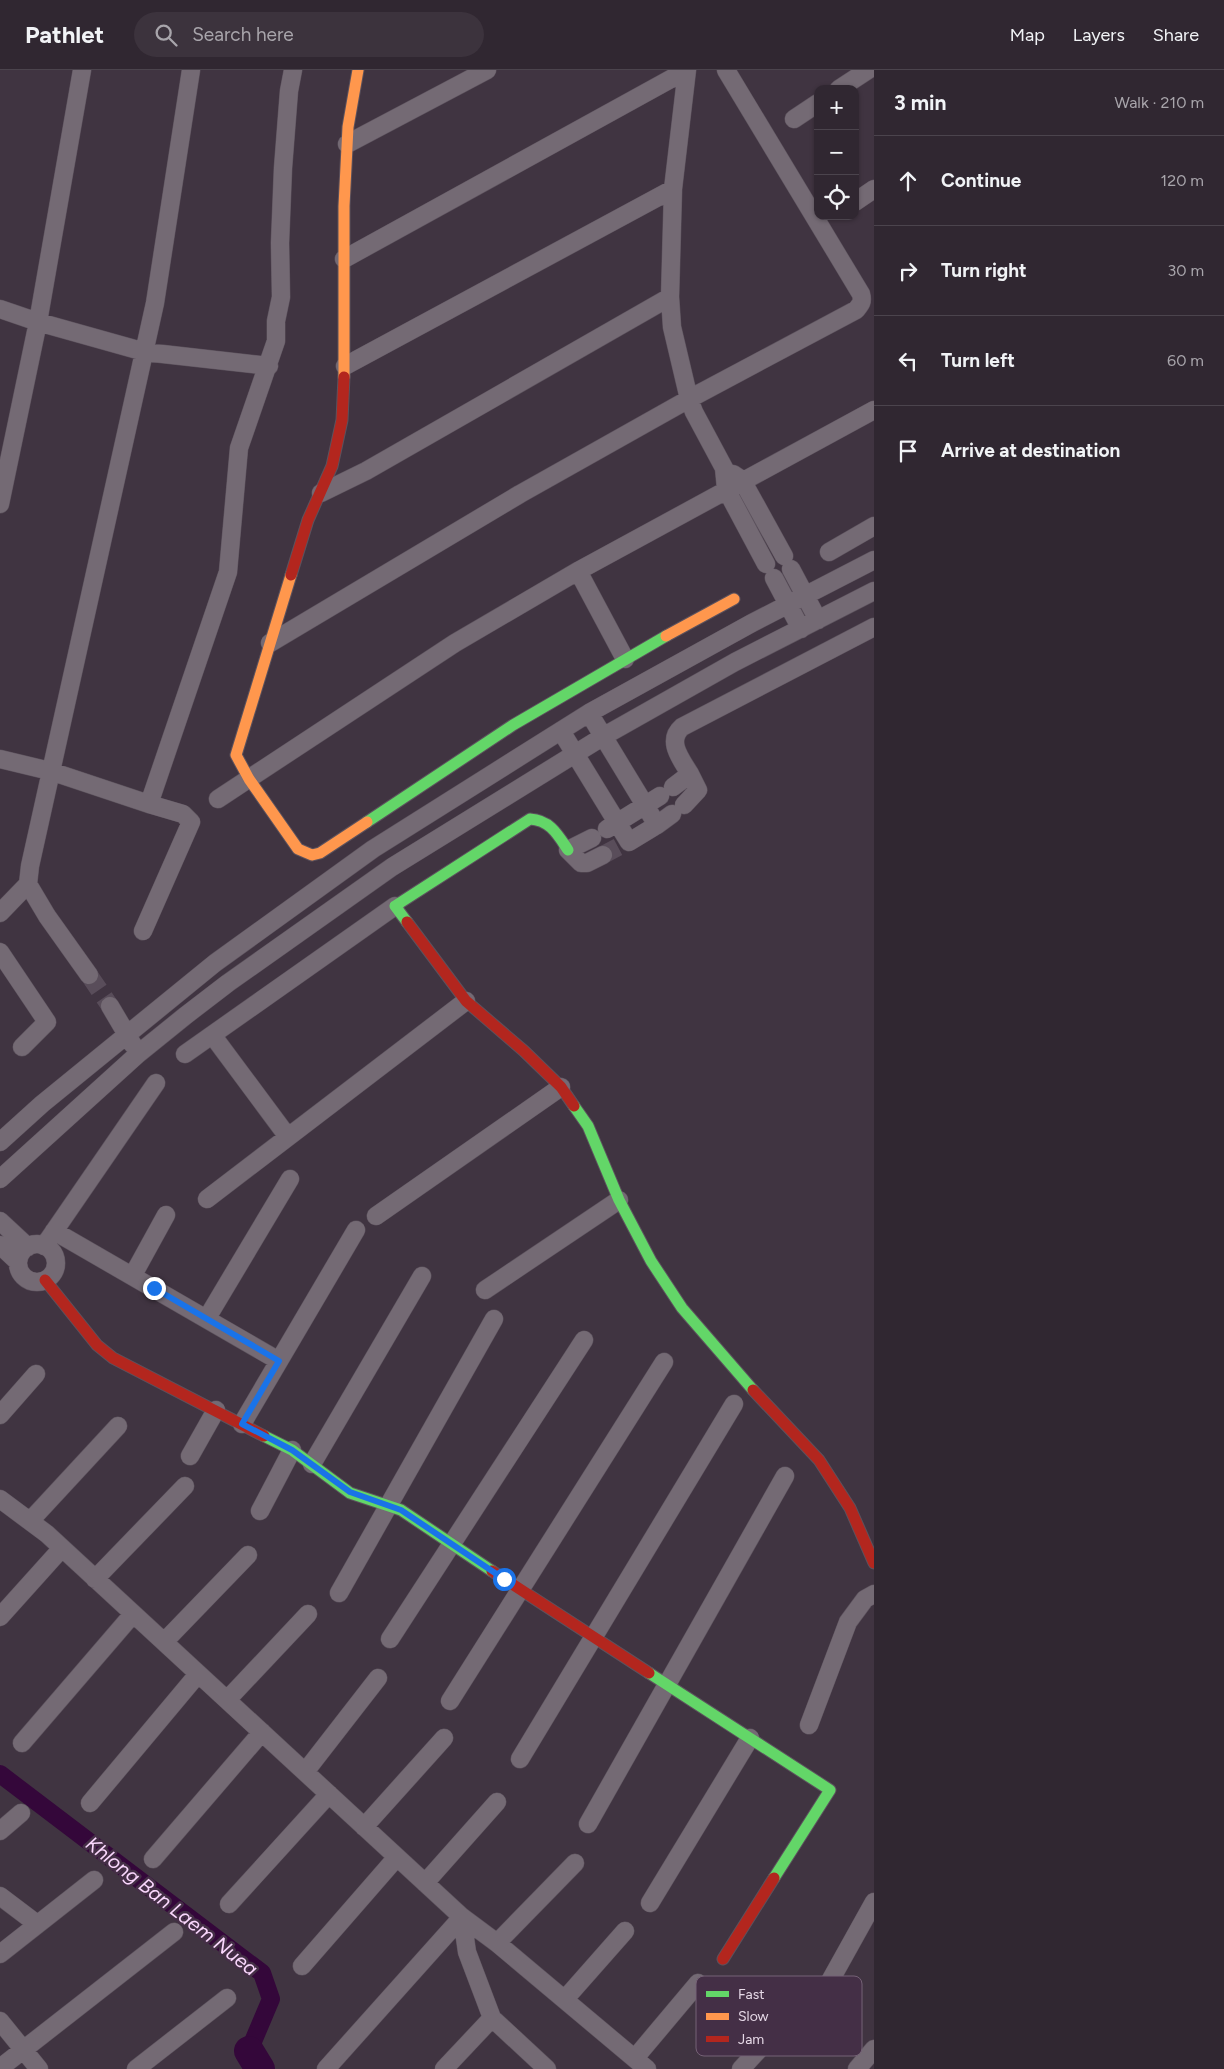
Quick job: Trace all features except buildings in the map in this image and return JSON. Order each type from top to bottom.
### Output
[{"type":"street","points":[[0,504],[38,322],[82,70]]},
{"type":"street","points":[[89,975],[47,916],[28,884],[30,866],[155,303],[191,70]]},
{"type":"street","points":[[149,804],[228,572],[240,448],[276,341],[276,321],[281,297],[280,243],[283,168],[289,91],[293,70]]},
{"type":"street","points":[[358,70],[346,144],[345,366],[342,420],[332,466],[308,520],[236,755],[248,779],[298,849],[312,855],[320,853],[513,725],[625,659],[734,599]]},
{"type":"street","points":[[346,144],[487,70]]},
{"type":"street","points":[[344,259],[687,70]]},
{"type":"street","points":[[687,70],[673,189],[670,297],[674,336],[689,399],[724,468],[726,489],[801,629]]},
{"type":"street","points":[[270,642],[332,607],[432,545],[689,399],[856,310],[862,300],[861,294],[726,70]]},
{"type":"street","points":[[845,85],[868,70]]},
{"type":"street","points":[[794,118],[814,106]]},
{"type":"street","points":[[345,366],[673,189]]},
{"type":"street","points":[[859,199],[874,189]]},
{"type":"street","points":[[321,492],[366,471],[670,297]]},
{"type":"street","points":[[0,309],[38,322],[145,352],[269,366]]},
{"type":"street","points":[[218,800],[455,643],[578,571],[742,480],[874,410]]},
{"type":"street","points":[[724,468],[742,480],[818,620]]},
{"type":"street","points":[[829,552],[874,526]]},
{"type":"street","points":[[767,566],[784,556]]},
{"type":"street","points":[[0,1142],[42,1104],[215,963],[373,849],[589,713],[788,604],[874,560]]},
{"type":"street","points":[[578,571],[625,659]]},
{"type":"street","points":[[0,1178],[138,1054],[228,983],[392,867],[604,736],[735,662],[874,591]]},
{"type":"street","points":[[185,1054],[395,906],[530,819],[540,818],[549,824],[568,850],[581,863],[587,863],[656,825],[678,810],[698,790],[675,748],[674,738],[676,732],[682,727],[874,627]]},
{"type":"street","points":[[589,713],[604,736],[659,796],[656,825]]},
{"type":"street","points":[[560,731],[574,755],[605,830],[616,848]]},
{"type":"street","points":[[0,759],[50,771],[183,814],[191,822],[143,931]]},
{"type":"street","points":[[568,850],[605,830],[690,774]]},
{"type":"street","points":[[0,913],[28,884]]},
{"type":"street","points":[[395,906],[466,1001],[524,1051],[561,1087],[588,1126],[618,1200],[651,1261],[682,1308],[736,1372],[819,1460],[850,1508],[874,1563]]},
{"type":"street","points":[[0,952],[47,1022],[22,1047]]},
{"type":"street","points":[[207,1199],[466,1001]]},
{"type":"street","points":[[110,1006],[138,1054]]},
{"type":"street","points":[[213,1036],[288,1136]]},
{"type":"street","points":[[18,1262],[23,1250],[36,1246],[54,1231],[156,1084]]},
{"type":"street","points":[[376,1216],[561,1087]]},
{"type":"street","points":[[207,1318],[290,1179]]},
{"type":"street","points":[[485,1290],[618,1200]]},
{"type":"street","points":[[133,1275],[166,1215]]},
{"type":"street","points":[[0,1222],[36,1246],[51,1250],[56,1260],[54,1272],[44,1280],[32,1281],[26,1279],[18,1262],[0,1245]]},
{"type":"street","points":[[242,1424],[356,1230]]},
{"type":"street","points":[[54,1231],[279,1361]]},
{"type":"street","points":[[312,1464],[422,1276]]},
{"type":"street","points":[[44,1280],[97,1345],[113,1358],[292,1450],[350,1492],[401,1510],[520,1590],[830,1790],[723,1959]]},
{"type":"street","points":[[339,1593],[494,1319]]},
{"type":"street","points":[[390,1640],[584,1340]]},
{"type":"street","points":[[450,1701],[664,1362]]},
{"type":"street","points":[[0,1415],[36,1374]]},
{"type":"street","points":[[520,1759],[734,1404]]},
{"type":"street","points":[[190,1456],[216,1410]]},
{"type":"street","points":[[30,1522],[118,1426]]},
{"type":"street","points":[[260,1511],[292,1450]]},
{"type":"street","points":[[588,1824],[785,1476]]},
{"type":"street","points":[[95,1578],[185,1486]]},
{"type":"street","points":[[0,1500],[62,1548],[462,1917],[497,1943],[641,2063],[696,1986]]},
{"type":"street","points":[[0,1617],[62,1548]]},
{"type":"street","points":[[164,1642],[248,1555]]},
{"type":"street","points":[[809,1725],[848,1622],[865,1599],[874,1594]]},
{"type":"street","points":[[22,1743],[133,1614]]},
{"type":"street","points":[[227,1700],[308,1614]]},
{"type":"street","points":[[90,1803],[198,1674]]},
{"type":"street","points":[[305,1772],[378,1678]]},
{"type":"street","points":[[153,1859],[262,1732]]},
{"type":"street","points":[[364,1827],[444,1738]]},
{"type":"street","points":[[650,1902],[750,1738]]},
{"type":"street","points":[[229,1904],[329,1794]]},
{"type":"street","points":[[425,1883],[497,1802]]},
{"type":"street","points":[[0,1831],[21,1813]]},
{"type":"street","points":[[302,1966],[397,1857]]},
{"type":"street","points":[[497,1943],[575,1863]]},
{"type":"street","points":[[0,1954],[94,1880]]},
{"type":"street","points":[[0,1896],[37,1924]]},
{"type":"street","points":[[833,1976],[874,1902]]},
{"type":"street","points":[[462,1917],[467,1952],[492,2018],[547,2069]]},
{"type":"street","points":[[326,2069],[462,1917]]},
{"type":"street","points":[[565,1999],[625,1931]]},
{"type":"street","points":[[0,2068],[174,1932]]},
{"type":"street","points":[[136,2069],[226,1998]]},
{"type":"street","points":[[444,2069],[492,2018]]},
{"type":"street","points":[[0,2021],[39,2069]]},
{"type":"street","points":[[857,2069],[874,2049]]},
{"type":"street","points":[[741,2069],[753,2056]]},
{"type":"waterway","name":"Khlong Ban Laem Nuea","points":[[0,1774],[262,1973],[271,1999],[249,2051]]},
{"type":"waterway","name":"Khlong Ban Laem Nuea","points":[[249,2051],[260,2069]]},
{"type":"tunnel","points":[[603,855],[618,847]]},
{"type":"tunnel","points":[[89,975],[110,1006]]},
{"type":"traffic: fast","points":[[367,822],[513,725],[666,636]]},
{"type":"traffic: fast","points":[[407,922],[395,906],[530,819],[543,822],[553,829],[568,850]]},
{"type":"traffic: fast","points":[[574,1106],[588,1126],[619,1200],[651,1261],[682,1308],[753,1390]]},
{"type":"traffic: fast","points":[[264,1436],[292,1450],[350,1493],[401,1510],[492,1571]]},
{"type":"traffic: fast","points":[[649,1673],[830,1790],[774,1878]]},
{"type":"traffic: slow","points":[[344,377],[344,206],[348,127],[358,70]]},
{"type":"traffic: slow","points":[[291,575],[236,755],[249,779],[298,849],[312,855],[320,853],[367,822]]},
{"type":"traffic: slow","points":[[666,636],[734,599]]},
{"type":"traffic: jam","points":[[291,575],[308,520],[332,466],[342,420],[344,377]]},
{"type":"traffic: jam","points":[[407,922],[466,1001],[524,1051],[561,1087],[574,1106]]},
{"type":"traffic: jam","points":[[45,1280],[97,1345],[113,1358],[264,1436]]},
{"type":"traffic: jam","points":[[753,1390],[819,1460],[850,1508],[874,1563]]},
{"type":"traffic: jam","points":[[492,1571],[649,1673]]},
{"type":"traffic: jam","points":[[723,1959],[774,1878]]},
{"type":"route","points":[[154,1288],[279,1361],[242,1424],[292,1450],[350,1492],[401,1510],[504,1579]]}]
